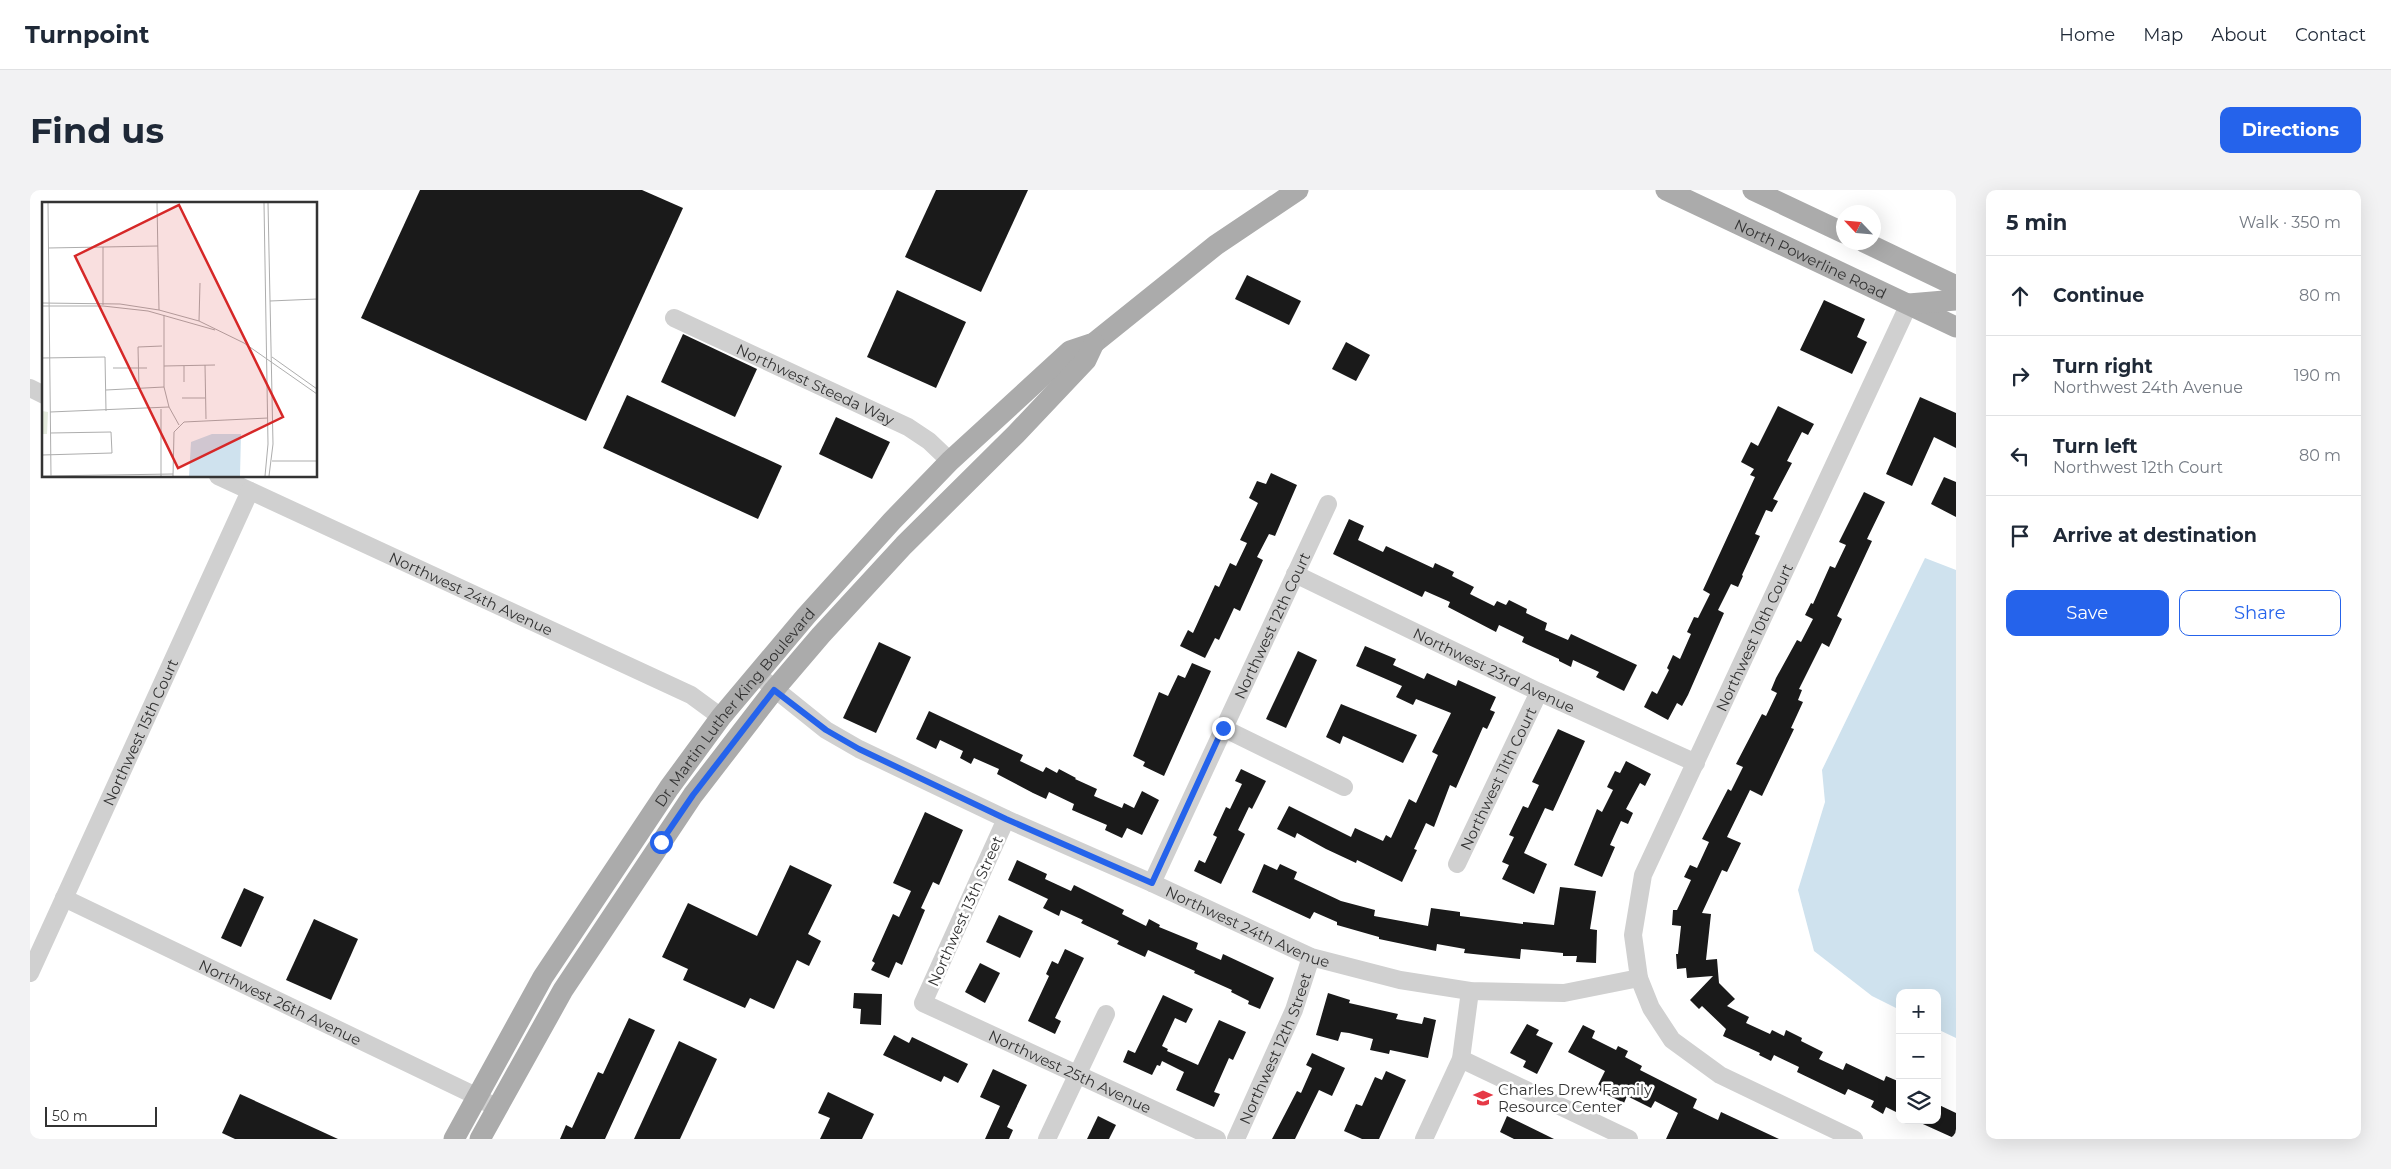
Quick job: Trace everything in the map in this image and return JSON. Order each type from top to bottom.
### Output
[{"type":"main road","name":"Dr. Martin Luther King Boulevard","points":[[454,1139],[542,977],[669,788],[757,674],[851,565],[950,462],[1070,351],[1094,343],[1216,244],[1298,190]]},
{"type":"main road","name":"North Powerline Road","points":[[1666,190],[1956,326]]},
{"type":"main road","points":[[1753,190],[1836,229]]},
{"type":"main road","points":[[1881,250],[1956,286]]},
{"type":"main road","points":[[1909,304],[1956,300]]},
{"type":"main road","name":"Dr. Martin Luther King Boulevard","points":[[480,1139],[563,990],[693,795],[774,690],[821,635],[904,544],[1086,360],[1094,343]]},
{"type":"main road","points":[[661,842],[664,816],[710,751],[722,717]]},
{"type":"street","name":"Northwest 10th Court","points":[[1854,1139],[1720,1075],[1672,1040],[1651,1008],[1639,978],[1632,935],[1643,875],[1909,304]]},
{"type":"street","name":"Northwest Steeda Way","points":[[674,318],[908,427],[930,441],[950,462]]},
{"type":"street","points":[[30,388],[42,394]]},
{"type":"street","name":"Northwest 24th Avenue","points":[[222,478],[691,694],[722,717]]},
{"type":"street","name":"Northwest 15th Court","points":[[30,972],[250,491]]},
{"type":"street","name":"Northwest 12th Court","points":[[1152,883],[1328,504]]},
{"type":"street","name":"Northwest 23rd Avenue","points":[[1295,574],[1539,692],[1696,763]]},
{"type":"street","name":"Northwest 24th Avenue","points":[[757,674],[774,690],[826,730],[859,749],[1006,819],[1152,883],[1311,957],[1400,980],[1470,992],[1564,993],[1639,978]]},
{"type":"street","name":"Northwest 11th Court","points":[[1457,864],[1539,692]]},
{"type":"street","points":[[1223,728],[1344,787]]},
{"type":"street","name":"Northwest 13th Street","points":[[923,1003],[1006,819]]},
{"type":"street","name":"Northwest 26th Avenue","points":[[64,898],[476,1096],[496,1108]]},
{"type":"street","name":"Northwest 12th Street","points":[[1236,1139],[1294,1010],[1311,957]]},
{"type":"street","points":[[1424,1139],[1461,1059],[1470,992]]},
{"type":"street","name":"Northwest 25th Avenue","points":[[923,1003],[1077,1076],[1217,1139]]},
{"type":"street","points":[[1047,1139],[1106,1014]]},
{"type":"street","points":[[1461,1059],[1629,1139]]},
{"type":"water","points":[[1925,558],[1956,570],[1956,1038],[1941,1031],[1941,989],[1896,989],[1896,1008],[1872,996],[1814,951],[1798,890],[1825,802],[1822,770]]},
{"type":"building","points":[[420,190],[642,190],[683,208],[586,421],[361,318]]},
{"type":"building","points":[[936,190],[1028,190],[981,292],[905,257]]},
{"type":"building","points":[[1247,275],[1301,301],[1289,325],[1235,299]]},
{"type":"building","points":[[897,290],[966,322],[936,388],[867,357]]},
{"type":"building","points":[[1824,300],[1865,319],[1857,337],[1867,342],[1852,374],[1800,350]]},
{"type":"building","points":[[683,334],[757,369],[735,417],[661,382]]},
{"type":"building","points":[[1346,342],[1370,355],[1356,381],[1332,369]]},
{"type":"building","points":[[627,395],[782,466],[758,519],[603,448]]},
{"type":"building","points":[[1920,397],[1956,413],[1956,448],[1934,437],[1912,486],[1886,474]]},
{"type":"building","points":[[1778,406],[1814,424],[1808,435],[1802,432],[1787,461],[1792,463],[1773,499],[1778,501],[1772,512],[1766,510],[1755,534],[1760,536],[1738,587],[1731,584],[1718,610],[1724,613],[1688,695],[1682,706],[1677,703],[1668,720],[1644,707],[1652,691],[1657,694],[1669,670],[1667,668],[1673,655],[1680,659],[1691,634],[1687,632],[1694,617],[1698,618],[1710,594],[1703,590],[1755,477],[1750,475],[1754,469],[1741,462],[1751,442],[1758,446]]},
{"type":"building","points":[[836,417],[890,442],[872,479],[819,454]]},
{"type":"building","points":[[1271,473],[1297,485],[1275,536],[1269,534],[1257,557],[1263,560],[1240,611],[1234,608],[1219,640],[1215,638],[1205,658],[1180,646],[1188,630],[1193,633],[1215,585],[1219,587],[1230,563],[1236,566],[1247,543],[1240,540],[1258,503],[1249,498],[1257,481],[1266,484]]},
{"type":"building","points":[[1944,477],[1956,482],[1956,517],[1931,504]]},
{"type":"building","points":[[1864,492],[1885,502],[1867,539],[1872,541],[1837,616],[1842,619],[1829,647],[1822,643],[1799,689],[1802,690],[1798,700],[1803,702],[1791,728],[1794,729],[1762,796],[1750,790],[1727,837],[1741,843],[1727,872],[1722,870],[1702,913],[1711,914],[1706,960],[1717,959],[1719,983],[1735,999],[1727,1006],[1749,1017],[1746,1023],[1770,1034],[1772,1030],[1784,1036],[1786,1030],[1802,1038],[1801,1041],[1823,1052],[1819,1059],[1843,1070],[1846,1063],[1884,1081],[1886,1076],[1896,1080],[1896,1112],[1886,1107],[1883,1114],[1871,1107],[1874,1101],[1848,1089],[1845,1095],[1797,1072],[1799,1067],[1774,1055],[1771,1061],[1759,1055],[1760,1053],[1723,1036],[1726,1029],[1702,1006],[1699,1009],[1690,1000],[1713,976],[1687,978],[1686,968],[1677,969],[1676,954],[1678,954],[1681,926],[1672,925],[1673,910],[1677,910],[1691,880],[1684,877],[1690,865],[1697,868],[1709,842],[1702,839],[1728,789],[1731,791],[1743,767],[1736,764],[1762,714],[1766,716],[1777,693],[1771,690],[1776,678],[1797,640],[1801,642],[1813,619],[1805,615],[1811,603],[1813,604],[1830,566],[1835,568],[1846,545],[1839,542]]},
{"type":"building","points":[[1349,519],[1364,526],[1358,540],[1383,552],[1386,546],[1433,568],[1435,563],[1454,572],[1452,576],[1474,587],[1470,594],[1494,606],[1497,601],[1506,605],[1509,600],[1527,609],[1526,613],[1547,623],[1545,630],[1568,640],[1571,634],[1637,665],[1624,691],[1596,677],[1599,672],[1573,660],[1571,667],[1559,661],[1559,659],[1522,642],[1524,637],[1499,625],[1496,632],[1448,607],[1450,602],[1425,591],[1422,597],[1333,554]]},
{"type":"building","points":[[879,642],[911,657],[876,733],[843,718]]},
{"type":"building","points":[[1365,646],[1396,659],[1393,665],[1424,679],[1427,673],[1456,686],[1458,680],[1496,697],[1490,710],[1495,712],[1487,729],[1483,727],[1456,788],[1450,785],[1434,827],[1426,823],[1414,849],[1417,850],[1402,882],[1357,860],[1356,863],[1326,849],[1297,833],[1295,838],[1277,829],[1289,806],[1351,837],[1355,828],[1383,841],[1386,835],[1391,838],[1409,799],[1416,803],[1438,755],[1432,752],[1451,713],[1416,699],[1413,705],[1396,697],[1402,686],[1356,666]]},
{"type":"building","points":[[1298,651],[1317,660],[1286,728],[1266,719]]},
{"type":"building","points":[[1192,663],[1211,671],[1164,776],[1143,766],[1145,762],[1133,756],[1159,692],[1168,696],[1178,675],[1185,678]]},
{"type":"building","points":[[1341,704],[1417,735],[1403,763],[1343,736],[1340,744],[1326,737]]},
{"type":"building","points":[[929,711],[1023,755],[1020,761],[1043,772],[1046,767],[1057,773],[1059,769],[1097,789],[1094,796],[1122,808],[1124,803],[1134,808],[1142,791],[1159,800],[1142,835],[1127,828],[1122,838],[1105,830],[1107,825],[1072,810],[1074,804],[1049,792],[1046,799],[997,774],[999,769],[974,758],[971,764],[960,758],[963,751],[940,740],[936,749],[916,739]]},
{"type":"building","points":[[1558,729],[1585,741],[1553,811],[1545,808],[1524,853],[1547,864],[1534,894],[1502,879],[1509,865],[1502,862],[1514,837],[1509,835],[1523,806],[1528,808],[1539,785],[1532,782]]},
{"type":"building","points":[[1626,761],[1651,774],[1645,786],[1640,783],[1626,809],[1633,813],[1628,824],[1621,821],[1610,845],[1615,847],[1602,877],[1574,865],[1597,809],[1602,812],[1613,790],[1607,787],[1615,771],[1620,773]]},
{"type":"building","points":[[1241,769],[1266,781],[1252,809],[1249,807],[1238,830],[1245,834],[1221,884],[1194,871],[1199,860],[1205,863],[1217,837],[1213,835],[1226,807],[1230,809],[1242,784],[1235,781]]},
{"type":"building","points":[[925,812],[963,830],[939,885],[933,882],[921,908],[925,910],[902,965],[896,962],[889,978],[871,970],[875,963],[872,961],[893,914],[899,917],[911,891],[893,883]]},
{"type":"building","points":[[1017,860],[1047,874],[1045,879],[1071,891],[1074,885],[1124,910],[1122,914],[1146,926],[1149,919],[1160,925],[1159,927],[1198,943],[1196,949],[1221,960],[1223,954],[1274,978],[1260,1009],[1248,1004],[1249,1001],[1231,992],[1232,990],[1194,973],[1195,971],[1148,950],[1145,957],[1117,944],[1119,941],[1081,923],[1083,920],[1061,910],[1059,916],[1043,908],[1048,899],[1008,880]]},
{"type":"building","points":[[1264,864],[1277,870],[1280,864],[1297,872],[1294,879],[1341,901],[1375,910],[1374,916],[1428,926],[1431,908],[1460,912],[1460,916],[1523,924],[1523,922],[1554,925],[1560,887],[1596,891],[1590,929],[1597,930],[1596,963],[1576,962],[1577,956],[1563,956],[1563,953],[1521,949],[1520,959],[1464,953],[1465,949],[1437,944],[1436,951],[1379,939],[1379,937],[1337,925],[1337,922],[1314,912],[1310,919],[1252,892]]},
{"type":"building","points":[[790,865],[832,885],[808,934],[821,941],[809,966],[797,960],[774,1009],[750,998],[745,1008],[683,980],[688,969],[662,957],[688,903],[757,936]]},
{"type":"building","points":[[244,888],[264,897],[241,947],[221,938]]},
{"type":"building","points":[[999,915],[1033,931],[1020,958],[986,942]]},
{"type":"building","points":[[314,919],[358,939],[331,1000],[286,980]]},
{"type":"building","points":[[1065,949],[1084,958],[1055,1018],[1061,1021],[1055,1034],[1028,1021],[1049,976],[1046,974],[1052,961],[1058,964]]},
{"type":"building","points":[[980,963],[1000,973],[985,1003],[965,992]]},
{"type":"building","points":[[854,993],[882,994],[881,1025],[860,1024],[861,1009],[853,1008]]},
{"type":"building","points":[[1328,993],[1350,1000],[1349,1003],[1398,1014],[1396,1019],[1422,1024],[1424,1017],[1436,1020],[1428,1058],[1390,1050],[1389,1054],[1370,1050],[1373,1039],[1349,1033],[1341,1032],[1338,1041],[1316,1035]]},
{"type":"building","points":[[1163,995],[1193,1009],[1186,1023],[1175,1018],[1162,1046],[1168,1049],[1167,1051],[1198,1065],[1219,1020],[1246,1032],[1233,1060],[1229,1058],[1214,1092],[1220,1094],[1214,1107],[1176,1090],[1184,1072],[1162,1061],[1160,1066],[1157,1065],[1152,1075],[1123,1062],[1128,1050],[1135,1053]]},
{"type":"building","points":[[629,1018],[655,1030],[605,1139],[560,1139],[566,1125],[572,1128],[598,1072],[603,1074]]},
{"type":"building","points":[[1527,1024],[1539,1030],[1536,1035],[1553,1043],[1537,1074],[1523,1067],[1526,1061],[1510,1053]]},
{"type":"building","points":[[1583,1025],[1595,1031],[1592,1038],[1616,1050],[1618,1046],[1628,1051],[1625,1057],[1642,1066],[1640,1070],[1697,1099],[1693,1108],[1718,1120],[1721,1112],[1779,1139],[1666,1139],[1678,1113],[1655,1101],[1651,1108],[1627,1096],[1624,1103],[1596,1089],[1605,1071],[1568,1052]]},
{"type":"building","points":[[894,1035],[909,1043],[912,1037],[968,1064],[958,1083],[944,1076],[941,1082],[883,1055]]},
{"type":"building","points":[[679,1041],[717,1059],[680,1139],[634,1139]]},
{"type":"building","points":[[1312,1053],[1345,1068],[1332,1096],[1319,1090],[1295,1139],[1272,1139],[1297,1091],[1301,1093],[1312,1068],[1306,1065]]},
{"type":"building","points":[[993,1069],[1027,1085],[1007,1127],[1013,1130],[1009,1139],[985,1139],[1000,1106],[980,1097]]},
{"type":"building","points":[[1386,1071],[1406,1080],[1379,1139],[1362,1139],[1344,1131],[1356,1104],[1362,1106],[1375,1077],[1382,1080]]},
{"type":"building","points":[[828,1092],[874,1114],[862,1139],[820,1139],[830,1118],[818,1113]]},
{"type":"building","points":[[240,1094],[338,1139],[235,1139],[222,1133]]},
{"type":"building","points":[[1941,1106],[1956,1113],[1956,1139],[1923,1124],[1941,1124]]},
{"type":"building","points":[[1098,1116],[1116,1125],[1109,1139],[1087,1139]]},
{"type":"building","points":[[1507,1116],[1554,1139],[1514,1139],[1500,1132]]},
{"type":"place","name":"Charles Drew Family Resource Center","points":[[1483,1098]]},
{"type":"route","points":[[661,842],[693,795],[774,690],[826,730],[859,749],[1006,819],[1152,883],[1223,728]]}]
